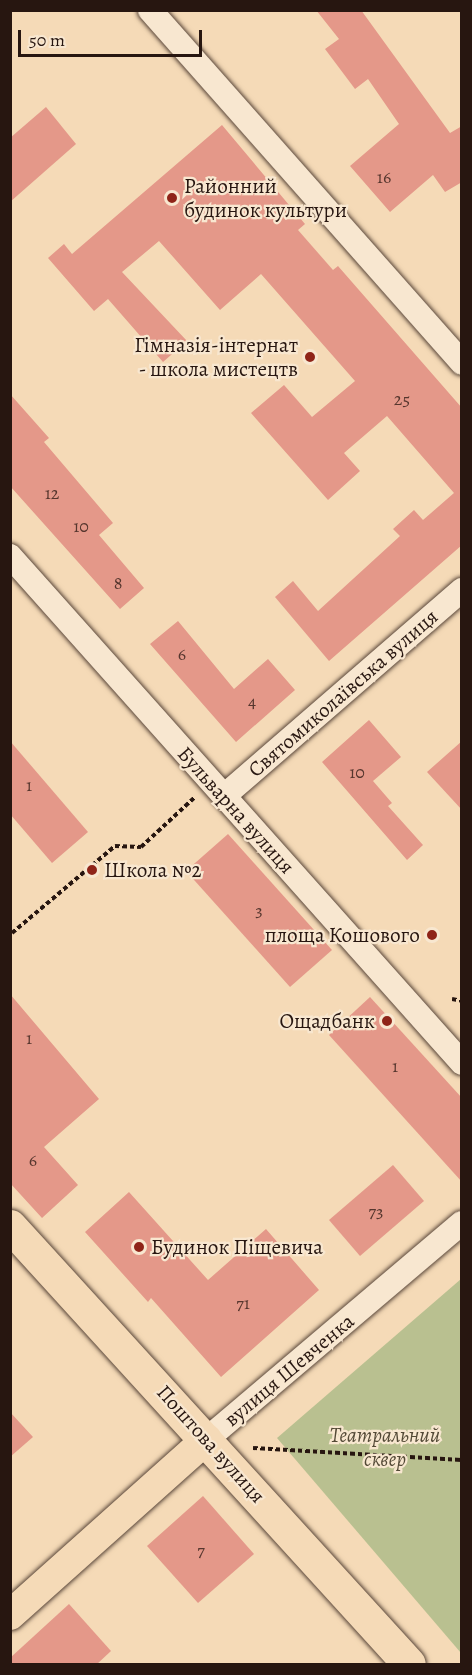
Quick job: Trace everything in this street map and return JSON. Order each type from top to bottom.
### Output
[{"type":"highway","name":"Поштова вулиця","points":[[15,1241],[207,1439],[409,1665]]},
{"type":"main road","name":"вулиця Шевченка","points":[[10,1615],[207,1439]]},
{"type":"street","points":[[150,10],[462,363]]},
{"type":"street","name":"Бульварна вулиця","points":[[10,556],[462,1063]]},
{"type":"street","name":"Святомиколаївська вулиця","points":[[224,796],[462,590]]},
{"type":"street","name":"вулиця Шевченка","points":[[207,1439],[462,1223]]},
{"type":"path","points":[[12,933],[115,846],[141,847],[198,795]]},
{"type":"path","points":[[452,999],[462,1001]]},
{"type":"path","points":[[246,1448],[462,1460]]},
{"type":"green space","name":"Театральний сквер","points":[[461,1279],[461,1653],[277,1438]]},
{"type":"building","points":[[316,10],[361,10],[450,133],[462,126],[462,182],[445,192],[433,175],[390,212],[350,166],[399,124],[368,79],[355,89],[325,49],[339,39]]},
{"type":"building","points":[[46,107],[76,144],[10,202],[10,138]]},
{"type":"building","name":"Гімназія-інтернат - школа мистецтв","points":[[222,125],[305,224],[298,230],[333,270],[338,266],[462,408],[462,545],[329,661],[275,597],[293,581],[318,611],[400,536],[393,529],[414,510],[423,520],[454,493],[387,416],[344,453],[360,471],[328,500],[251,413],[284,385],[312,417],[355,381],[261,274],[220,310],[159,241],[122,272],[187,341],[163,362],[108,299],[94,311],[48,258],[64,244],[72,254]]},
{"type":"building","points":[[10,394],[49,438],[44,442],[113,523],[99,535],[144,588],[120,609],[10,486]]},
{"type":"building","points":[[178,621],[234,689],[268,659],[295,690],[236,742],[150,644]]},
{"type":"building","points":[[369,720],[401,757],[373,781],[392,803],[388,806],[423,845],[407,860],[322,762]]},
{"type":"building","points":[[10,741],[88,832],[52,863],[10,814]]},
{"type":"building","points":[[462,741],[462,810],[427,772]]},
{"type":"building","points":[[228,834],[332,950],[290,987],[186,871]]},
{"type":"building","points":[[10,994],[99,1099],[44,1147],[78,1185],[42,1218],[10,1183]]},
{"type":"building","points":[[370,997],[462,1098],[462,1182],[329,1035]]},
{"type":"building","points":[[393,1165],[424,1201],[360,1256],[329,1220]]},
{"type":"building","points":[[129,1192],[208,1280],[266,1229],[319,1290],[221,1377],[151,1298],[148,1302],[85,1232]]},
{"type":"building","points":[[10,1412],[33,1437],[10,1457]]},
{"type":"building","points":[[203,1496],[254,1554],[198,1603],[147,1546]]},
{"type":"building","points":[[69,1604],[111,1651],[96,1665],[10,1665],[10,1658]]},
{"type":"place","name":"Районний будинок культури","points":[[172,198]]},
{"type":"place","name":"Гімназія-інтернат - школа мистецтв","points":[[310,357]]},
{"type":"place","name":"Школа №2","points":[[92,870]]},
{"type":"place","name":"площа Кошового","points":[[432,935]]},
{"type":"place","name":"Ощадбанк","points":[[387,1021]]},
{"type":"place","name":"Будинок Піщевича","points":[[139,1247]]}]
